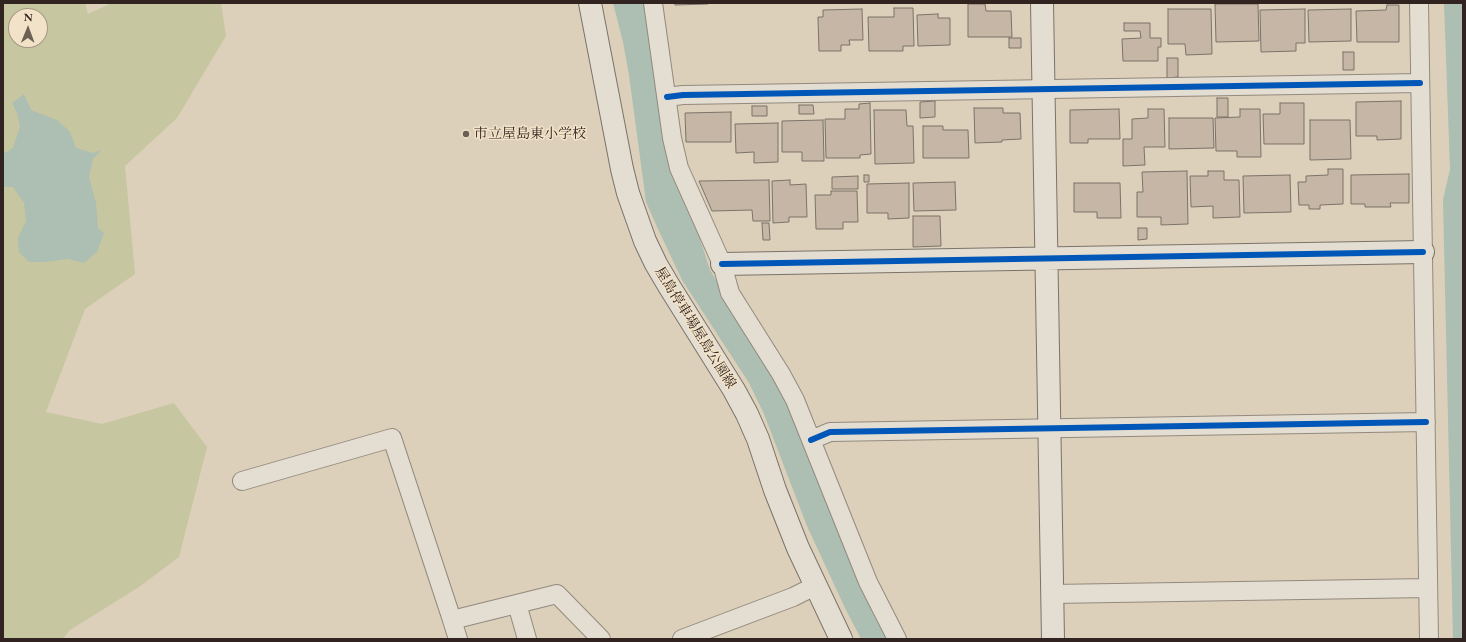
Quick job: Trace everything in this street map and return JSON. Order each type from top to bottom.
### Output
[{"type":"street","name":"屋島停車場屋島公園線","points":[[590,3],[622,168],[636,218],[656,264],[734,390],[747,414],[758,439],[790,527],[815,586],[841,639]]},
{"type":"street","points":[[653,3],[672,138],[680,168],[722,264],[730,293],[795,400],[868,582],[897,639]]},
{"type":"street","points":[[1042,3],[1053,639]]},
{"type":"street","points":[[1419,3],[1429,639]]},
{"type":"street","points":[[667,97],[691,95],[1420,83]]},
{"type":"street","points":[[722,264],[1423,252]]},
{"type":"street","points":[[811,440],[830,432],[1426,422]]},
{"type":"street","points":[[242,481],[392,438],[458,639]]},
{"type":"street","points":[[682,639],[793,597],[815,586]]},
{"type":"street","points":[[1052,594],[1428,588]]},
{"type":"street","points":[[452,620],[557,594],[601,639]]},
{"type":"street","points":[[517,604],[527,639]]},
{"type":"green space","points":[[3,3],[85,3],[88,14],[112,3],[221,3],[226,36],[177,118],[125,166],[135,274],[85,309],[46,412],[102,424],[174,403],[207,447],[179,557],[139,587],[70,630],[63,639],[3,639]]},
{"type":"shaded area","points":[[613,3],[645,3],[694,220],[710,270],[772,365],[892,639],[861,639],[807,526],[764,414],[749,383],[682,280],[646,202],[629,75],[623,42]]},
{"type":"shaded area","points":[[1444,3],[1463,3],[1463,639],[1453,639],[1443,200],[1450,169]]},
{"type":"shaded area","points":[[24,94],[31,110],[57,120],[70,132],[76,148],[93,153],[101,150],[93,159],[89,177],[96,203],[98,228],[104,233],[97,252],[84,263],[68,259],[45,262],[29,262],[19,252],[18,238],[26,221],[24,203],[13,187],[3,187],[3,154],[13,148],[20,127],[17,113],[12,103]]},
{"type":"building","points":[[675,3],[708,3],[708,4],[675,5]]},
{"type":"building","points":[[968,4],[985,4],[986,11],[1011,11],[1012,37],[968,37]]},
{"type":"building","points":[[1215,4],[1258,4],[1259,41],[1216,42]]},
{"type":"building","points":[[1387,5],[1399,5],[1399,42],[1357,42],[1356,11],[1386,10]]},
{"type":"building","points":[[894,8],[913,8],[914,46],[903,46],[903,51],[869,51],[868,17],[894,17]]},
{"type":"building","points":[[862,9],[863,40],[849,40],[850,45],[841,45],[841,51],[819,51],[818,17],[823,17],[823,10]]},
{"type":"building","points":[[1168,9],[1211,9],[1212,54],[1186,55],[1185,44],[1168,44]]},
{"type":"building","points":[[1305,9],[1305,43],[1296,43],[1296,51],[1261,52],[1260,10]]},
{"type":"building","points":[[1351,9],[1351,41],[1309,42],[1308,10]]},
{"type":"building","points":[[938,14],[938,18],[950,18],[950,45],[918,46],[917,15]]},
{"type":"building","points":[[1124,23],[1150,23],[1150,38],[1161,38],[1161,47],[1158,47],[1158,61],[1123,61],[1122,39],[1141,38],[1140,31],[1124,31]]},
{"type":"building","points":[[1009,38],[1021,38],[1021,48],[1009,48]]},
{"type":"building","points":[[1343,52],[1354,52],[1354,70],[1343,70]]},
{"type":"building","points":[[1167,58],[1178,58],[1178,77],[1167,78]]},
{"type":"building","points":[[1217,98],[1228,98],[1228,117],[1217,117]]},
{"type":"building","points":[[935,101],[935,117],[920,118],[920,102]]},
{"type":"building","points":[[1401,101],[1401,139],[1377,140],[1377,136],[1356,136],[1356,102]]},
{"type":"building","points":[[870,103],[871,154],[860,155],[860,158],[826,158],[825,119],[845,119],[845,109],[859,109],[859,104]]},
{"type":"building","points":[[1280,103],[1304,103],[1304,144],[1264,144],[1263,114],[1280,114]]},
{"type":"building","points":[[799,105],[813,105],[814,114],[799,114]]},
{"type":"building","points":[[752,106],[767,106],[767,116],[752,116]]},
{"type":"building","points":[[974,108],[1003,108],[1003,113],[1020,113],[1021,139],[1002,140],[1002,142],[975,143]]},
{"type":"building","points":[[1119,109],[1120,139],[1088,139],[1088,143],[1070,143],[1070,110]]},
{"type":"building","points":[[1148,109],[1164,109],[1165,147],[1144,147],[1145,165],[1123,166],[1123,139],[1132,139],[1132,119],[1148,118]]},
{"type":"building","points":[[1240,109],[1260,109],[1261,157],[1237,157],[1237,151],[1216,151],[1215,118],[1240,117]]},
{"type":"building","points":[[874,110],[906,110],[907,126],[913,126],[914,163],[875,164]]},
{"type":"building","points":[[731,112],[731,142],[686,142],[685,113]]},
{"type":"building","points":[[1169,118],[1213,118],[1214,148],[1169,149]]},
{"type":"building","points":[[823,120],[824,161],[802,161],[802,152],[782,152],[782,121]]},
{"type":"building","points":[[1310,120],[1350,120],[1351,159],[1310,160]]},
{"type":"building","points":[[778,123],[778,162],[754,163],[754,152],[736,153],[735,124]]},
{"type":"building","points":[[923,126],[943,126],[943,130],[968,130],[969,158],[923,158]]},
{"type":"building","points":[[1328,169],[1343,169],[1343,204],[1320,205],[1320,209],[1309,209],[1309,205],[1299,205],[1298,182],[1306,182],[1306,176],[1328,175]]},
{"type":"building","points":[[1187,171],[1188,224],[1161,225],[1161,217],[1137,217],[1137,192],[1143,192],[1142,172]]},
{"type":"building","points":[[1208,171],[1224,171],[1224,180],[1239,180],[1240,217],[1213,218],[1213,206],[1191,207],[1190,176],[1208,176]]},
{"type":"building","points":[[1409,174],[1409,203],[1390,203],[1391,207],[1365,207],[1365,204],[1351,204],[1351,175]]},
{"type":"building","points":[[864,175],[869,175],[869,182],[864,182]]},
{"type":"building","points":[[1290,175],[1291,212],[1244,213],[1243,176]]},
{"type":"building","points":[[858,176],[858,189],[832,189],[832,177]]},
{"type":"building","points":[[769,180],[770,221],[753,221],[752,210],[712,211],[699,181]]},
{"type":"building","points":[[790,180],[790,185],[806,184],[807,217],[789,217],[789,222],[773,223],[772,181]]},
{"type":"building","points":[[955,182],[956,210],[914,211],[913,183]]},
{"type":"building","points":[[909,183],[909,218],[888,219],[888,213],[867,213],[867,184]]},
{"type":"building","points":[[1074,183],[1120,183],[1121,218],[1097,218],[1097,212],[1074,212]]},
{"type":"building","points":[[831,191],[857,191],[858,222],[843,222],[843,229],[816,229],[815,195],[831,195]]},
{"type":"building","points":[[913,216],[940,216],[941,246],[913,247]]},
{"type":"building","points":[[762,223],[769,223],[770,240],[763,240]]},
{"type":"building","points":[[1138,228],[1147,228],[1147,239],[1138,240]]},
{"type":"cycle path","points":[[667,97],[683,95],[1420,83]]},
{"type":"cycle path","points":[[722,264],[1423,252]]},
{"type":"cycle path","points":[[811,440],[830,432],[1426,422]]},
{"type":"place","name":"市立屋島東小学校","points":[[466,134]]}]
